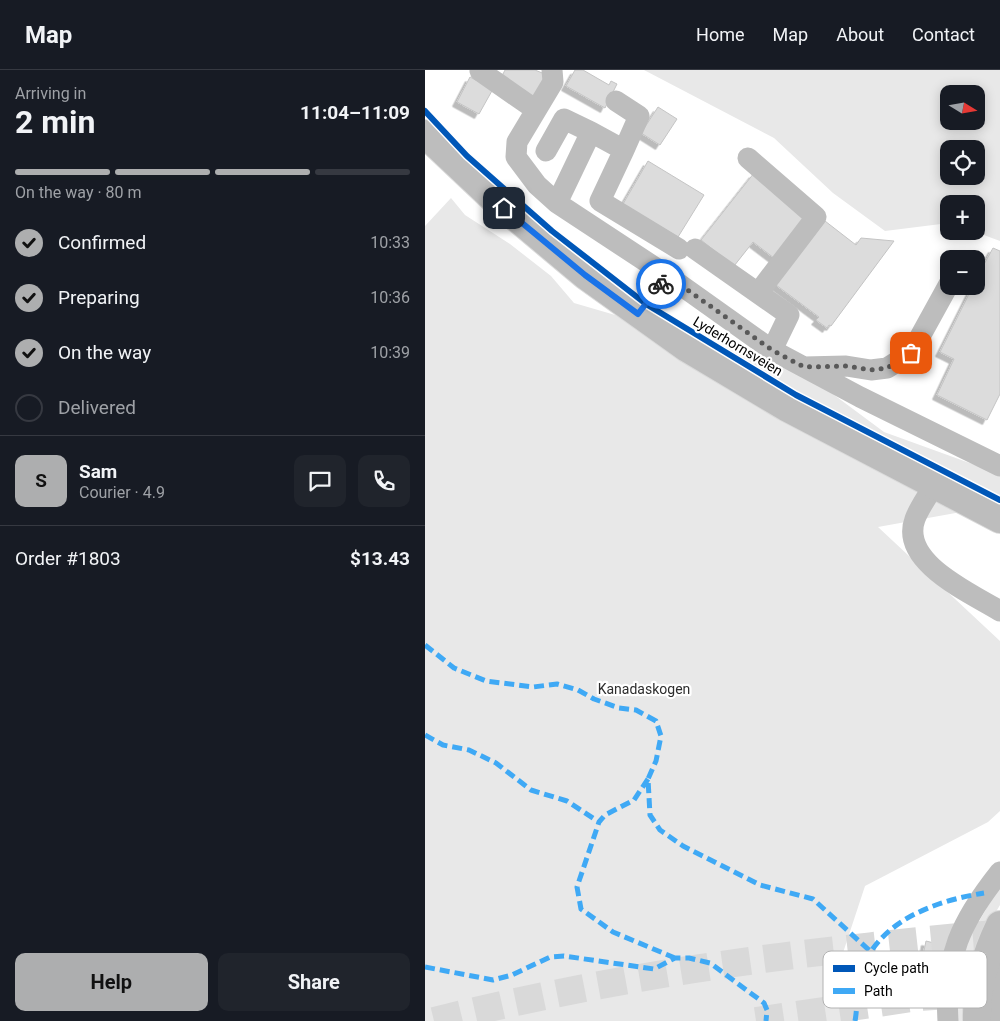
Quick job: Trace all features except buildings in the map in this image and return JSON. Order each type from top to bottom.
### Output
[{"type":"main road","name":"Lyderhornsveien","points":[[425,134],[506,210],[585,275],[687,348],[755,389],[1000,519]]},
{"type":"main road","points":[[987,956],[1000,925]]},
{"type":"main road","points":[[994,1021],[995,989],[1000,965]]},
{"type":"main road","points":[[977,1008],[977,1021]]},
{"type":"lane","points":[[552,70],[553,82],[517,142],[516,157],[537,185],[557,203],[668,276],[772,350],[860,398],[1000,466]]},
{"type":"lane","points":[[480,71],[536,110]]},
{"type":"lane","points":[[616,101],[639,116],[600,201],[687,249],[758,293],[789,315],[772,350]]},
{"type":"lane","points":[[546,151],[564,119],[624,150]]},
{"type":"lane","points":[[557,203],[591,132]]},
{"type":"lane","points":[[748,158],[816,217],[758,293]]},
{"type":"lane","points":[[638,314],[668,276]]},
{"type":"lane","points":[[804,367],[846,366],[871,370],[887,368],[911,353],[943,295]]},
{"type":"lane","points":[[934,485],[915,518],[913,536],[917,551],[933,569],[1000,611]]},
{"type":"lane","points":[[955,951],[973,910],[1000,872]]},
{"type":"lane","points":[[948,1008],[948,1021]]},
{"type":"green space","points":[[644,70],[1000,70],[1000,241],[985,235],[985,195],[940,195],[940,224],[885,231],[833,193],[774,138]]},
{"type":"green space","name":"Kanadaskogen","points":[[451,198],[465,215],[510,244],[551,276],[574,303],[749,354],[814,380],[884,432],[1000,474],[1000,505],[878,527],[1000,641],[1000,811],[988,822],[865,886],[844,951],[823,951],[823,1008],[844,1008],[846,1021],[425,1021],[425,226]]},
{"type":"green space","points":[[1000,885],[1000,905],[988,925],[983,951],[964,951],[966,944]]},
{"type":"green space","points":[[954,1008],[971,1008],[968,1021],[955,1021]]},
{"type":"tunnel","points":[[830,951],[1000,934]]},
{"type":"tunnel","points":[[434,1021],[534,998],[685,970],[823,952]]},
{"type":"tunnel","points":[[987,993],[1000,992]]},
{"type":"tunnel","points":[[756,1021],[844,1008]]},
{"type":"marked path","points":[[425,645],[454,668],[486,681],[533,687],[557,684],[578,690],[594,699],[619,708],[636,710],[656,721],[661,736],[656,761],[648,779],[650,815],[660,830],[683,846],[760,885],[813,899],[870,951]]},
{"type":"marked path","points":[[425,735],[443,745],[469,750],[496,763],[531,790],[567,801],[599,822]]},
{"type":"marked path","points":[[648,779],[634,800],[605,815],[599,822],[577,887],[581,909],[613,932],[675,958]]},
{"type":"marked path","points":[[871,951],[894,927],[911,916],[947,902],[984,893]]},
{"type":"marked path","points":[[425,967],[493,980],[512,975],[550,957],[564,956],[654,969],[675,958],[689,958],[710,963],[764,1003],[767,1010],[766,1021]]},
{"type":"marked path","points":[[855,1021],[857,1008]]},
{"type":"cycle path","points":[[425,111],[467,156],[552,231],[646,304],[796,395],[1000,500]]},
{"type":"way so far","points":[[661,284],[668,276],[772,350],[804,367],[846,366],[871,370],[887,368],[911,353]]},
{"type":"route","points":[[504,208],[585,275],[638,314],[661,284]]}]
